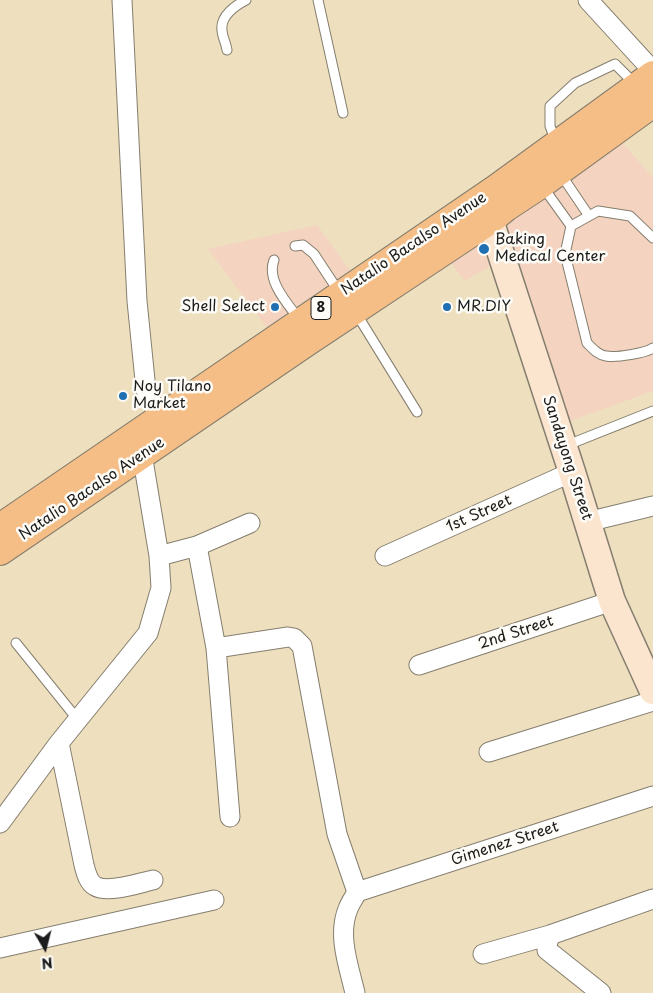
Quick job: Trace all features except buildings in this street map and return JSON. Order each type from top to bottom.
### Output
[{"type":"highway","name":"Natalio Bacalso Avenue","points":[[486,210],[513,203],[649,84]]},
{"type":"highway","name":"Natalio Bacalso Avenue","points":[[0,528],[167,426],[347,302],[552,167]]},
{"type":"highway","name":"Natalio Bacalso Avenue","points":[[0,551],[142,454],[167,426],[301,322],[347,302]]},
{"type":"street","points":[[122,0],[138,311],[146,390],[150,400],[167,426]]},
{"type":"street","points":[[588,0],[649,84]]},
{"type":"street","name":"Sandayong Street","points":[[486,210],[564,446],[612,601],[653,691]]},
{"type":"street","points":[[0,823],[59,743],[148,632],[162,588],[142,454]]},
{"type":"street","name":"1st Street","points":[[385,556],[572,472]]},
{"type":"street","points":[[587,522],[653,506]]},
{"type":"street","points":[[158,556],[197,546],[250,523]]},
{"type":"street","points":[[197,546],[216,648],[230,817]]},
{"type":"street","name":"2nd Street","points":[[419,665],[612,601]]},
{"type":"street","points":[[216,648],[288,637],[294,638],[302,646],[337,834],[357,892],[348,909],[343,927],[355,993]]},
{"type":"street","points":[[489,752],[653,701]]},
{"type":"street","points":[[59,743],[84,865],[89,879],[95,886],[107,890],[154,880]]},
{"type":"street","name":"Gimenez Street","points":[[357,892],[653,796]]},
{"type":"street","points":[[483,954],[550,935],[653,899]]},
{"type":"street","points":[[0,948],[214,900]]},
{"type":"street","points":[[550,935],[547,950],[601,993]]},
{"type":"lane","points":[[227,50],[222,32],[222,22],[237,5],[246,0]]},
{"type":"lane","points":[[318,0],[343,113]]},
{"type":"lane","points":[[649,84],[615,64],[575,83],[550,106],[550,126],[552,167],[570,226],[565,254],[587,342],[597,353],[608,357],[648,352],[653,348]]},
{"type":"lane","points":[[552,167],[589,216]]},
{"type":"lane","points":[[570,226],[598,211],[630,216],[653,238]]},
{"type":"lane","points":[[295,246],[303,245],[314,254],[417,412]]},
{"type":"lane","points":[[274,260],[272,273],[279,291],[301,322]]},
{"type":"lane","points":[[564,446],[653,411]]},
{"type":"lane","points":[[16,643],[78,720]]},
{"type":"shaded area","points":[[621,141],[653,178],[653,391],[567,422],[505,223]]},
{"type":"shaded area","points":[[317,225],[352,273],[268,329],[208,249]]},
{"type":"shaded area","name":"Baking Medical Center","points":[[491,238],[500,260],[465,281],[451,263]]},
{"type":"place","name":"Baking Medical Center","points":[[484,249]]},
{"type":"place","name":"Shell Select","points":[[275,307]]},
{"type":"place","name":"MR.DIY","points":[[447,307]]},
{"type":"place","name":"Noy Tilano Market","points":[[123,396]]}]
